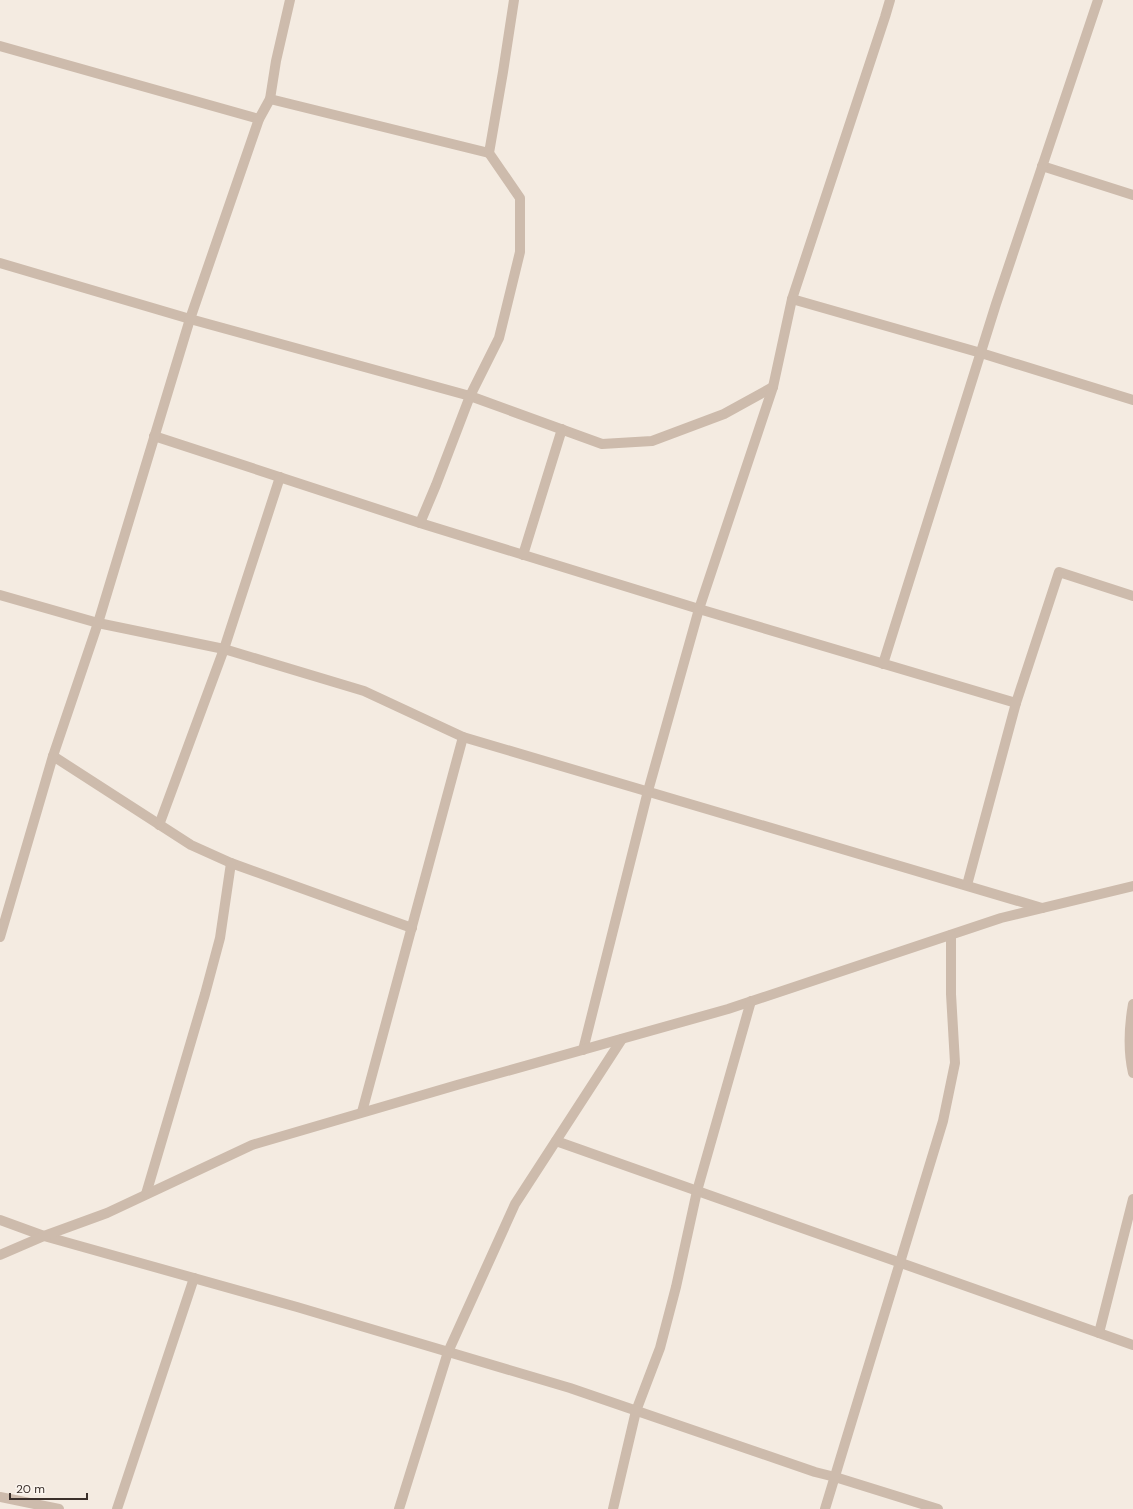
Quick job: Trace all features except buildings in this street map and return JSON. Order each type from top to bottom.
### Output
[{"type":"street","points":[[0,937],[53,756],[98,623],[190,319],[259,119],[270,99],[276,61],[290,0]]},
{"type":"street","points":[[489,153],[514,0]]},
{"type":"street","points":[[583,1050],[648,791],[699,609],[773,387],[792,299],[890,0]]},
{"type":"street","points":[[883,664],[981,353],[1098,0]]},
{"type":"street","points":[[0,46],[259,119]]},
{"type":"street","points":[[270,99],[489,153],[520,198],[520,252],[499,338],[470,396],[420,523]]},
{"type":"street","points":[[1042,166],[1133,195]]},
{"type":"street","points":[[0,264],[190,319],[470,396],[602,444],[652,441],[724,414],[773,387]]},
{"type":"street","points":[[792,299],[981,353],[1133,400]]},
{"type":"street","points":[[523,555],[562,429]]},
{"type":"street","points":[[154,436],[523,555],[1016,703]]},
{"type":"street","points":[[159,825],[224,649],[280,477]]},
{"type":"street","points":[[967,885],[1016,703],[1059,572],[1133,596]]},
{"type":"street","points":[[0,595],[98,623],[224,649],[364,691],[463,737],[1042,908]]},
{"type":"street","points":[[362,1112],[463,737]]},
{"type":"street","points":[[53,756],[191,845],[231,863],[412,928]]},
{"type":"street","points":[[146,1194],[218,945],[231,863]]},
{"type":"street","points":[[0,1255],[44,1236],[107,1212],[252,1144],[751,1001],[1001,918],[1133,886]]},
{"type":"street","points":[[825,1509],[943,1121],[955,1063],[951,994],[951,935]]},
{"type":"street","points":[[613,1509],[636,1411],[660,1348],[676,1287],[697,1191],[751,1001]]},
{"type":"street","points":[[1133,1004],[1129,1024],[1130,1061],[1133,1073]]},
{"type":"street","points":[[399,1509],[448,1352],[515,1204],[622,1039]]},
{"type":"street","points":[[556,1141],[899,1264],[1133,1345]]},
{"type":"street","points":[[1099,1334],[1133,1200]]},
{"type":"street","points":[[0,1220],[44,1236],[297,1307],[570,1388],[807,1469],[938,1509]]},
{"type":"street","points":[[117,1509],[194,1278]]},
{"type":"street","points":[[0,1497],[59,1509]]}]
